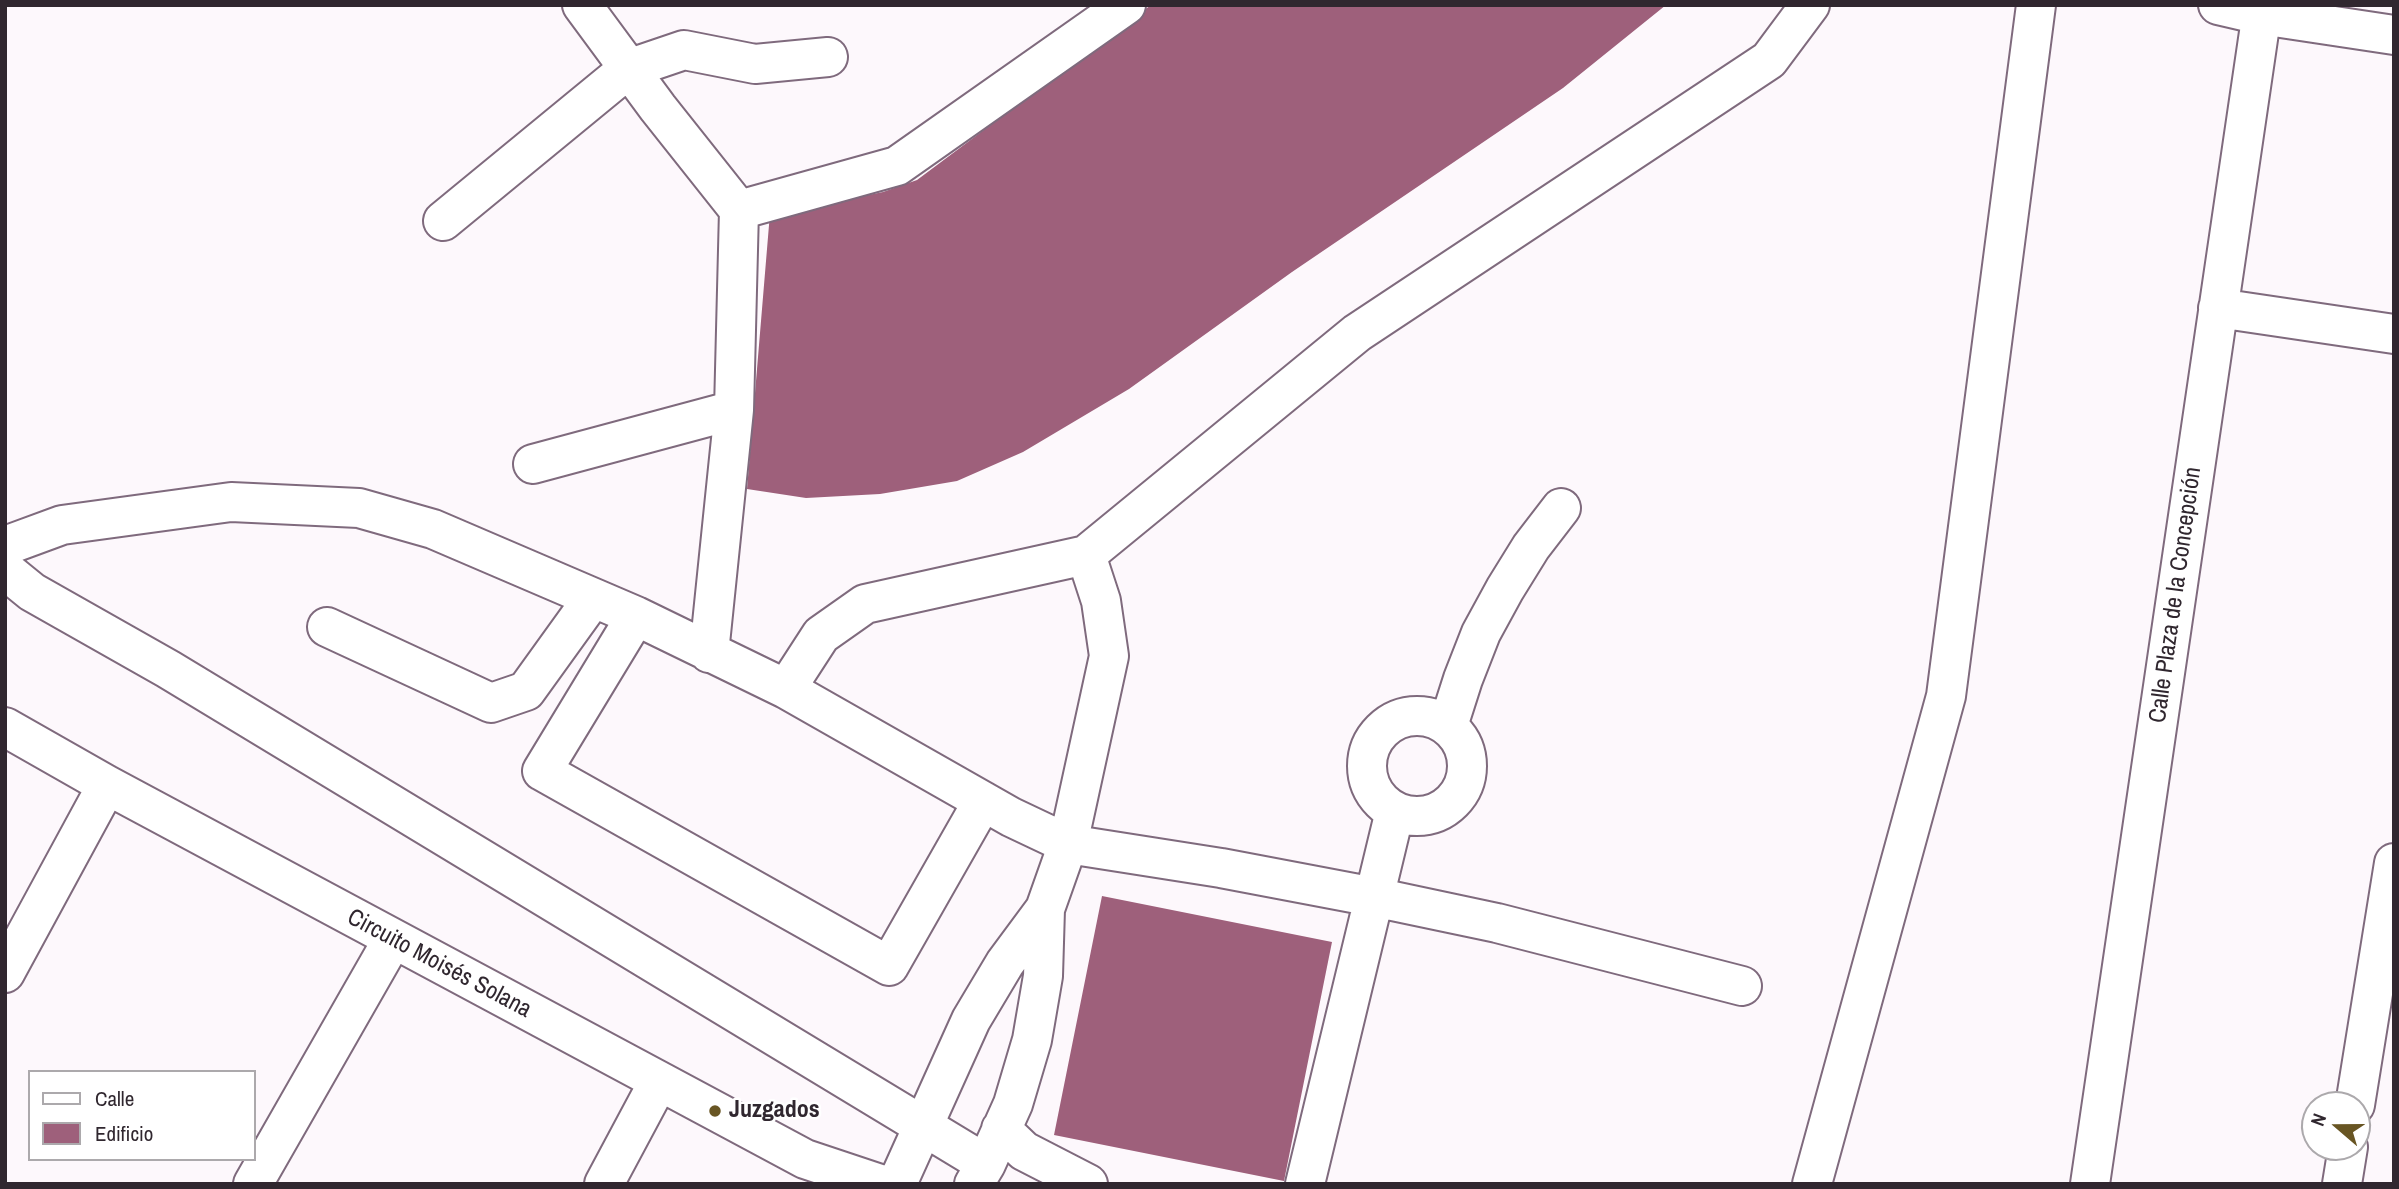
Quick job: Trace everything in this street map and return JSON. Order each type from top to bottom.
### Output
[{"type":"street","points":[[582,5],[628,69],[739,209],[734,411],[709,653]]},
{"type":"street","points":[[739,209],[897,166],[1126,5]]},
{"type":"street","points":[[786,689],[821,635],[864,604],[1086,555],[1357,333],[1769,60],[1810,5]]},
{"type":"street","points":[[1812,1184],[1946,696],[2036,5]]},
{"type":"street","points":[[2218,5],[2262,10],[2394,36]]},
{"type":"street","name":"Calle Plaza de la Concepción","points":[[2090,1184],[2262,10]]},
{"type":"street","points":[[443,220],[628,69],[684,50],[755,64],[828,57]]},
{"type":"street","points":[[2218,308],[2394,334]]},
{"type":"street","points":[[533,464],[734,411]]},
{"type":"street","points":[[5,546],[62,525],[231,502],[359,508],[433,529],[636,616],[786,689],[1011,817],[1068,844],[1222,868],[1374,897],[1620,953],[1742,986]]},
{"type":"street","points":[[1448,726],[1481,633],[1504,589],[1561,508]]},
{"type":"street","points":[[897,1184],[971,1020],[1005,962],[1045,909],[1068,844],[1109,656],[1101,601],[1086,555]]},
{"type":"street","points":[[5,570],[32,592],[180,676],[923,1126],[980,1174],[1013,1104],[1032,1040],[1043,976],[1045,909]]},
{"type":"street","points":[[327,627],[491,703],[526,691],[593,598]]},
{"type":"street","points":[[636,616],[542,771],[889,966],[925,898],[983,801]]},
{"type":"street","points":[[1412,716],[1430,718],[1448,726],[1465,752],[1463,784],[1454,798],[1442,809],[1427,815],[1395,811],[1380,800],[1370,785],[1368,757],[1379,732],[1394,721],[1412,716]]},
{"type":"street","name":"Circuito Moisés Solana","points":[[5,727],[107,785],[805,1159],[880,1184]]},
{"type":"street","points":[[5,973],[107,785]]},
{"type":"street","points":[[1305,1184],[1395,811]]},
{"type":"street","points":[[2357,1091],[2394,863]]},
{"type":"street","points":[[253,1184],[393,939]]},
{"type":"street","points":[[604,1184],[659,1081]]},
{"type":"street","points":[[1001,1129],[1024,1151],[1088,1184]]},
{"type":"street","points":[[2342,1184],[2346,1161]]},
{"type":"building","points":[[1151,5],[1666,5],[1563,88],[1292,272],[1129,389],[1023,452],[957,481],[880,494],[806,498],[747,489],[771,201],[829,203],[883,192],[917,180]]},
{"type":"building","points":[[1102,896],[1332,942],[1284,1181],[1054,1135]]},
{"type":"place","name":"Juzgados","points":[[715,1111]]}]
